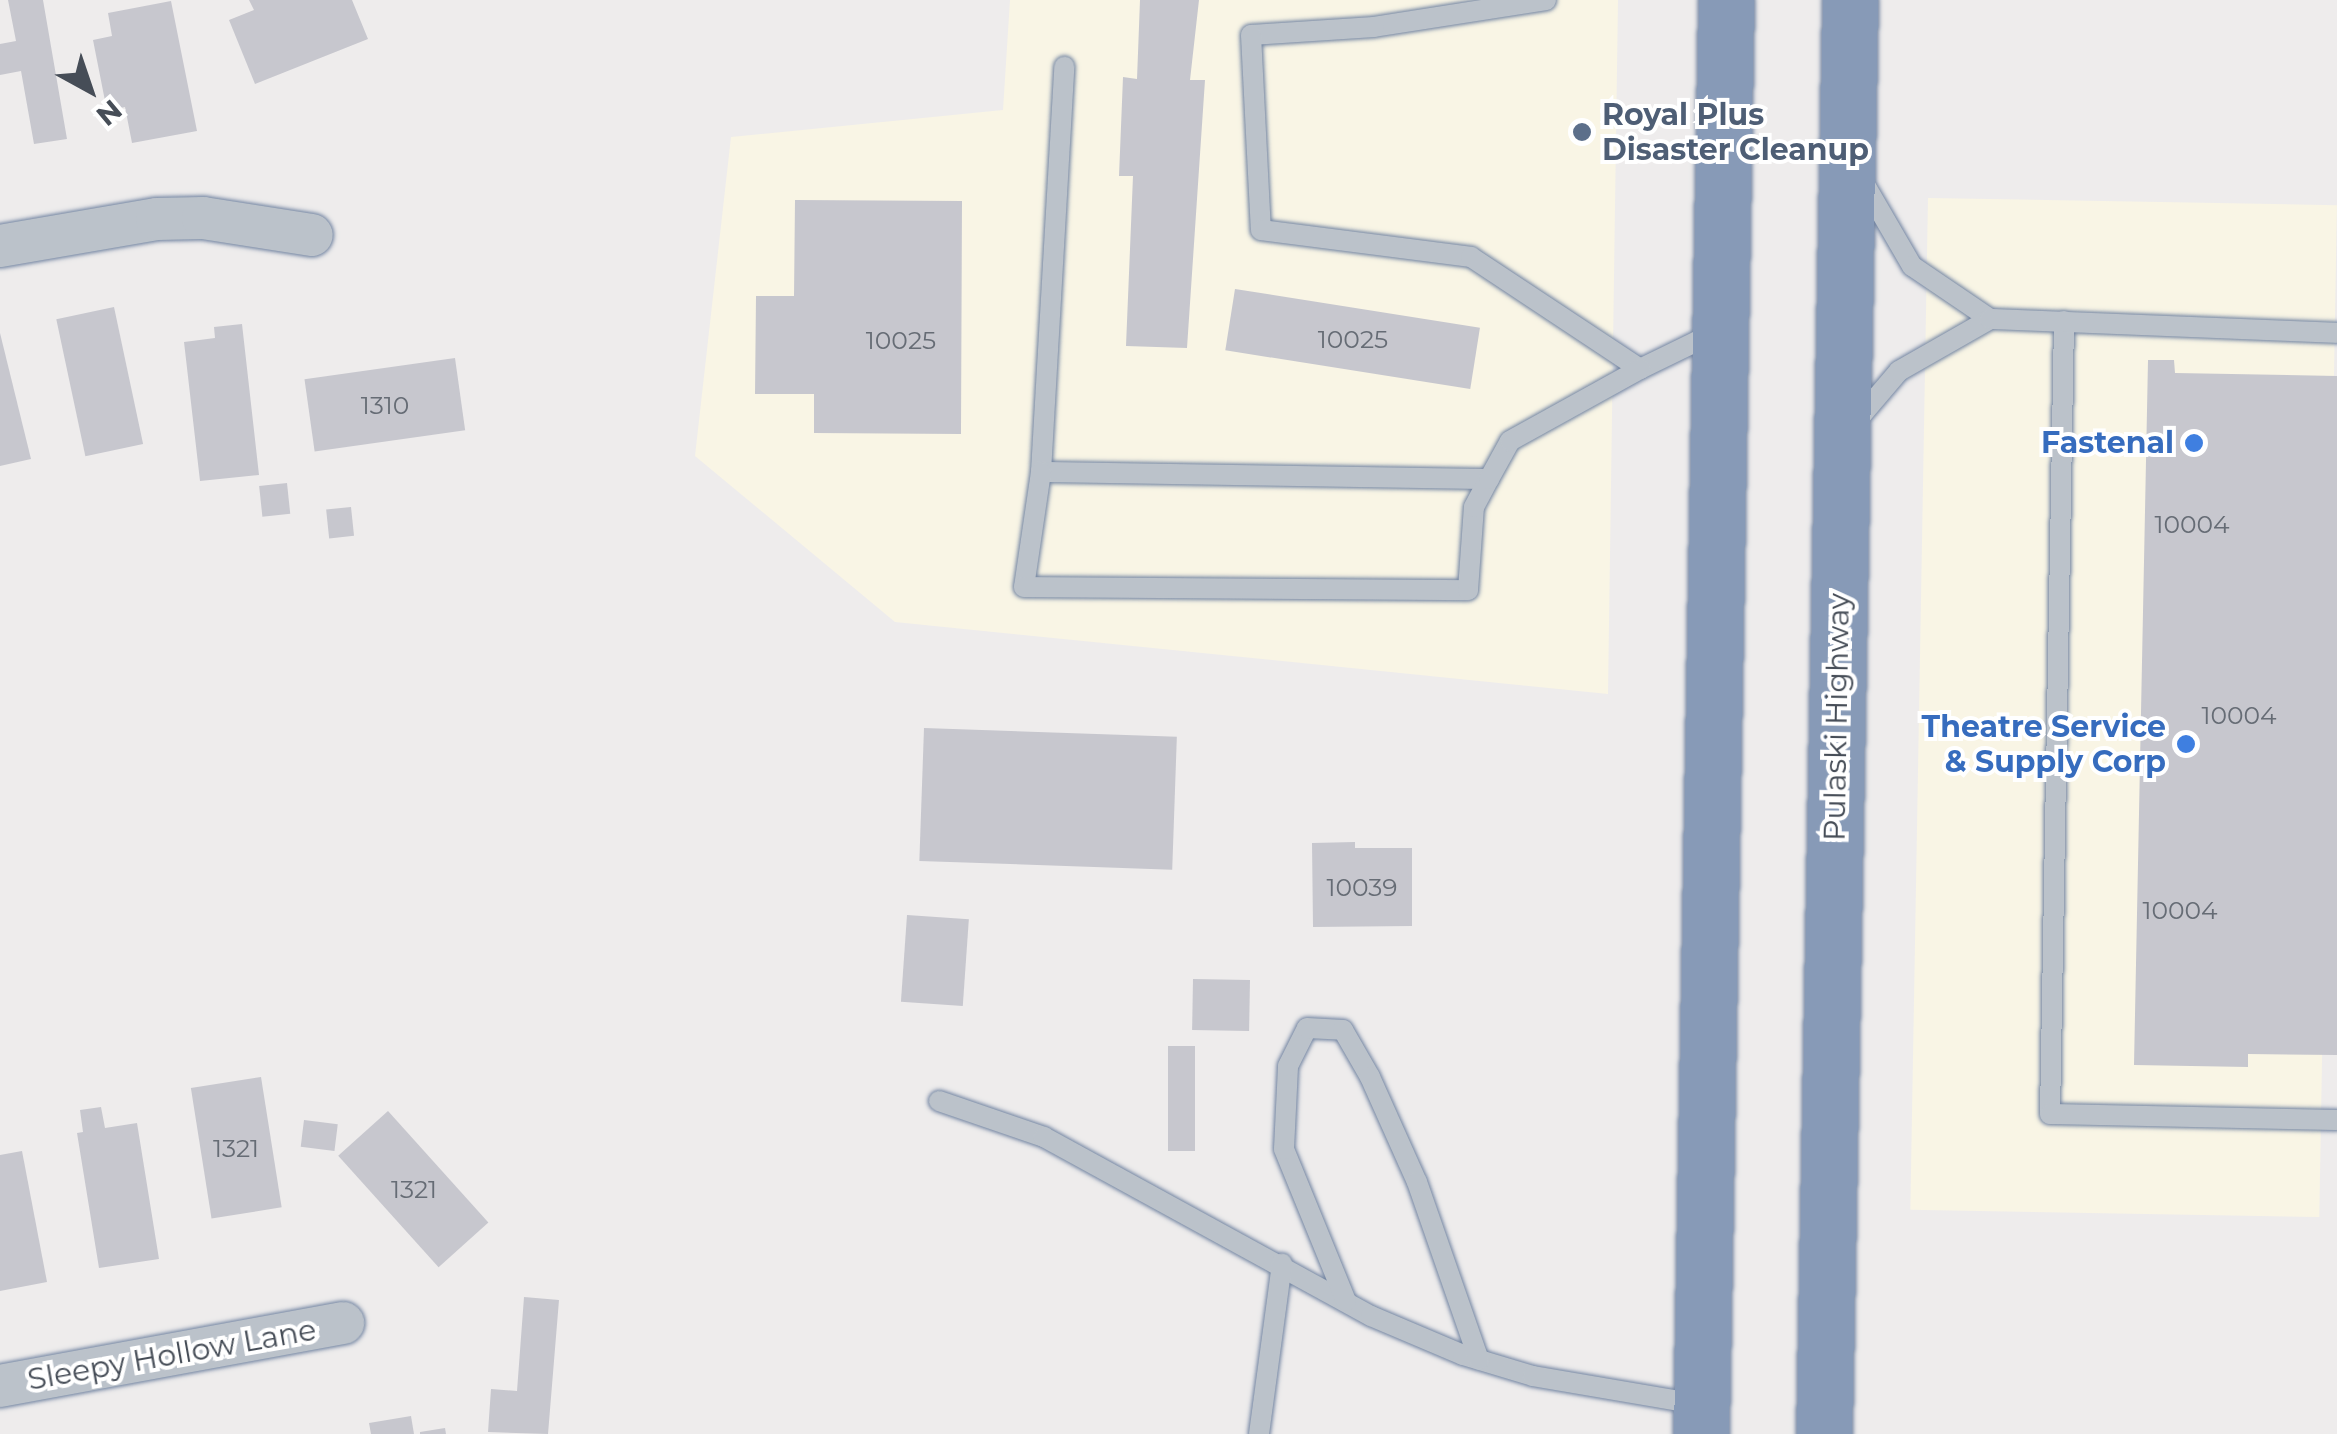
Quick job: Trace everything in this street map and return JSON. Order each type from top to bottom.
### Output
[{"type":"highway","points":[[1702,1419],[1726,0]]},
{"type":"highway","name":"Pulaski Highway","points":[[1824,1434],[1850,0]]},
{"type":"street","points":[[0,246],[157,219],[204,218],[312,236]]},
{"type":"street","name":"Sleepy Hollow Lane","points":[[0,1386],[343,1324]]},
{"type":"lane","points":[[1546,0],[1374,27],[1251,35],[1261,230],[1471,257],[1640,370]]},
{"type":"lane","points":[[1064,67],[1041,472],[1024,587],[1468,590],[1474,507],[1510,441],[1720,330]]},
{"type":"lane","points":[[1847,141],[1873,205],[1912,266],[1990,319],[2337,333]]},
{"type":"lane","points":[[1842,438],[1899,371],[1990,319]]},
{"type":"lane","points":[[2064,322],[2050,1114],[2337,1120]]},
{"type":"lane","points":[[1041,472],[1489,479]]},
{"type":"lane","points":[[1346,1301],[1284,1149],[1288,1066],[1307,1028],[1343,1030],[1370,1077],[1417,1182],[1480,1360]]},
{"type":"lane","points":[[939,1101],[1044,1137],[1346,1301],[1480,1360],[1702,1419]]},
{"type":"lane","points":[[1259,1434],[1282,1264]]},
{"type":"shaded area","points":[[1010,0],[1618,0],[1608,694],[895,622],[695,456],[731,137],[1003,110]]},
{"type":"shaded area","points":[[1928,198],[2337,205],[2319,1217],[1910,1210]]},
{"type":"building","points":[[8,0],[43,0],[67,139],[34,144],[21,71],[0,75],[0,44],[16,41]]},
{"type":"building","points":[[249,0],[352,0],[368,39],[255,84],[229,20],[254,10]]},
{"type":"building","points":[[1140,0],[1199,0],[1190,80],[1205,80],[1187,348],[1126,346],[1133,176],[1119,176],[1123,77],[1137,79]]},
{"type":"building","points":[[171,1],[197,131],[132,143],[125,107],[107,111],[93,40],[112,36],[108,13]]},
{"type":"building","points":[[795,200],[962,201],[961,434],[814,433],[814,394],[755,394],[756,296],[794,296]]},
{"type":"building","points":[[1235,289],[1480,328],[1470,389],[1225,350]]},
{"type":"building","points":[[114,307],[143,444],[85,456],[56,319]]},
{"type":"building","points":[[242,324],[259,475],[200,481],[184,342],[215,338],[214,327]]},
{"type":"building","points":[[0,333],[31,459],[0,466]]},
{"type":"building","points":[[455,358],[465,430],[315,451],[304,379]]},
{"type":"building","points":[[2148,360],[2174,360],[2175,373],[2337,376],[2337,1055],[2248,1054],[2248,1067],[2134,1065]]},
{"type":"building","points":[[287,483],[290,514],[262,517],[259,486]]},
{"type":"building","points":[[351,507],[354,536],[329,538],[326,510]]},
{"type":"building","points":[[924,728],[1177,737],[1172,870],[919,861]]},
{"type":"building","points":[[1355,842],[1355,848],[1412,848],[1412,926],[1313,927],[1312,843]]},
{"type":"building","points":[[907,915],[969,919],[963,1006],[901,1002]]},
{"type":"building","points":[[1193,979],[1250,980],[1249,1031],[1192,1030]]},
{"type":"building","points":[[1168,1046],[1195,1046],[1195,1151],[1168,1151]]},
{"type":"building","points":[[261,1077],[282,1207],[212,1218],[191,1088]]},
{"type":"building","points":[[101,1107],[105,1128],[137,1123],[159,1259],[99,1268],[77,1133],[83,1132],[80,1110]]},
{"type":"building","points":[[388,1111],[488,1222],[439,1267],[338,1156]]},
{"type":"building","points":[[304,1120],[338,1124],[334,1151],[301,1147]]},
{"type":"building","points":[[22,1151],[47,1282],[0,1291],[0,1155]]},
{"type":"building","points":[[524,1297],[559,1300],[548,1434],[488,1432],[491,1389],[517,1391]]},
{"type":"building","points":[[411,1416],[414,1434],[371,1434],[369,1423]]},
{"type":"building","points":[[445,1428],[446,1434],[420,1434],[420,1432]]},
{"type":"place","name":"Royal Plus Disaster Cleanup","points":[[1582,132]]},
{"type":"place","name":"Fastenal","points":[[2194,443]]},
{"type":"place","name":"Theatre Service & Supply Corp","points":[[2186,744]]}]
